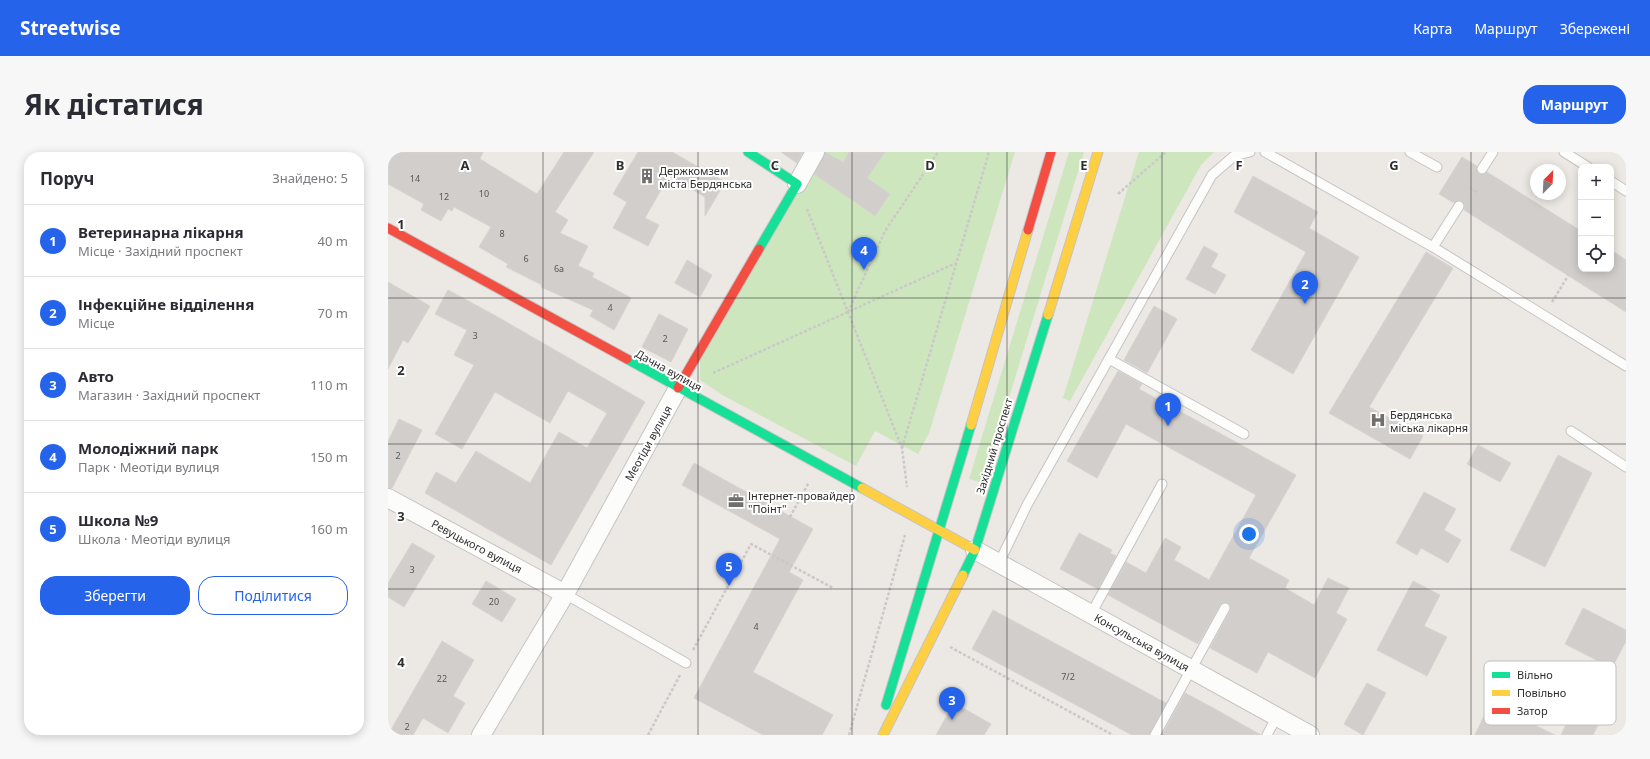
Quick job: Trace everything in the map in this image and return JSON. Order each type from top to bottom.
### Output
[{"type":"main road","points":[[748,152],[797,184]]},
{"type":"main road","points":[[876,735],[940,531],[1051,152]]},
{"type":"main road","name":"Західний проспект","points":[[883,735],[975,550],[1098,152]]},
{"type":"main road","name":"Меотіди вулиця","points":[[678,388],[797,184]]},
{"type":"main road","name":"Дачна вулиця","points":[[388,228],[975,550]]},
{"type":"street","name":"Меотіди вулиця","points":[[797,184],[815,152]]},
{"type":"street","name":"Меотіди вулиця","points":[[481,735],[565,594],[678,388]]},
{"type":"street","name":"Ревуцького вулиця","points":[[388,498],[565,594]]},
{"type":"street","name":"Консульська вулиця","points":[[975,550],[1310,735]]},
{"type":"lane","points":[[999,563],[1027,505],[1212,175],[1234,156],[1250,152]]},
{"type":"lane","points":[[1265,152],[1432,247],[1626,366]]},
{"type":"lane","points":[[1410,152],[1437,167]]},
{"type":"lane","points":[[1482,169],[1493,152]]},
{"type":"lane","points":[[1564,152],[1583,164]]},
{"type":"lane","points":[[1614,184],[1626,191]]},
{"type":"lane","points":[[1432,247],[1459,206]]},
{"type":"lane","points":[[1109,360],[1244,434]]},
{"type":"lane","points":[[1570,431],[1626,467]]},
{"type":"lane","points":[[1091,614],[1162,484]]},
{"type":"lane","points":[[565,594],[686,663]]},
{"type":"lane","points":[[1155,735],[1225,608]]},
{"type":"lane","points":[[1267,735],[1277,716]]},
{"type":"path","points":[[848,312],[885,231],[938,152]]},
{"type":"path","points":[[902,448],[989,152]]},
{"type":"path","points":[[1118,194],[1166,152]]},
{"type":"path","points":[[797,184],[902,448],[911,515],[849,735]]},
{"type":"path","points":[[1470,188],[1477,192]]},
{"type":"path","points":[[706,376],[957,263]]},
{"type":"path","points":[[1544,315],[1568,276]]},
{"type":"path","points":[[790,517],[818,465]]},
{"type":"path","points":[[648,735],[752,544],[833,588]]},
{"type":"path","points":[[932,637],[1113,735]]},
{"type":"green space","points":[[815,152],[1015,152],[929,433],[918,454],[875,431],[856,466],[724,396],[700,380],[700,356]]},
{"type":"green space","points":[[1069,152],[1084,152],[983,483],[969,479]]},
{"type":"green space","points":[[1139,152],[1214,152],[1201,165],[1070,401],[1063,398]]},
{"type":"building","points":[[388,152],[483,152],[480,159],[537,194],[564,152],[594,152],[555,212],[568,220],[560,233],[588,246],[578,266],[594,273],[592,277],[631,298],[614,330],[590,316],[593,310],[541,287],[542,285],[506,267],[508,264],[479,247],[491,227],[454,207],[452,211],[448,209],[441,221],[421,210],[424,204],[388,184]]},
{"type":"building","points":[[638,152],[672,152],[725,182],[705,216],[705,197],[669,176],[645,218],[659,225],[648,246],[613,228],[627,202],[613,194]]},
{"type":"building","points":[[781,152],[803,152],[797,163]]},
{"type":"building","points":[[825,152],[843,162],[849,152],[885,152],[867,178],[890,194],[875,216],[814,174]]},
{"type":"building","points":[[1462,157],[1477,166],[1477,171],[1479,174],[1484,174],[1487,172],[1578,229],[1578,272],[1614,272],[1614,252],[1626,260],[1626,312],[1464,210],[1465,206],[1462,201],[1457,201],[1454,203],[1439,194]]},
{"type":"building","points":[[1253,176],[1318,212],[1309,228],[1359,257],[1293,374],[1251,350],[1306,252],[1234,212]]},
{"type":"building","points":[[1204,246],[1218,254],[1211,267],[1226,275],[1215,294],[1186,279]]},
{"type":"building","points":[[1426,252],[1453,268],[1369,407],[1423,436],[1410,459],[1329,413]]},
{"type":"building","points":[[687,260],[712,275],[700,297],[675,283]]},
{"type":"building","points":[[388,282],[430,306],[408,343],[403,340],[388,369]]},
{"type":"building","points":[[448,290],[645,402],[551,565],[425,493],[436,472],[456,483],[476,451],[530,483],[559,432],[587,448],[607,413],[568,391],[550,423],[495,392],[462,449],[435,434],[474,365],[454,355],[467,330],[435,314]]},
{"type":"building","points":[[1154,306],[1177,319],[1147,373],[1124,360]]},
{"type":"building","points":[[659,314],[688,329],[671,362],[642,347]]},
{"type":"building","points":[[1118,371],[1142,384],[1139,389],[1296,475],[1249,558],[1289,580],[1285,588],[1314,605],[1328,578],[1349,588],[1336,613],[1347,619],[1315,678],[1268,652],[1257,673],[1210,648],[1230,611],[1230,605],[1228,603],[1222,603],[1220,605],[1198,644],[1108,595],[1126,562],[1146,573],[1165,538],[1181,547],[1174,560],[1209,580],[1256,495],[1126,424],[1097,478],[1067,461]]},
{"type":"building","points":[[399,419],[422,430],[392,488],[388,488],[388,441]]},
{"type":"building","points":[[1478,445],[1511,463],[1500,482],[1467,464]]},
{"type":"building","points":[[1558,455],[1592,473],[1545,567],[1510,550]]},
{"type":"building","points":[[694,463],[813,529],[789,572],[803,580],[753,672],[833,715],[822,735],[763,735],[694,698],[780,539],[682,485]]},
{"type":"building","points":[[1424,492],[1456,509],[1444,530],[1461,540],[1448,563],[1421,548],[1417,555],[1396,543]]},
{"type":"building","points":[[1079,533],[1112,550],[1110,553],[1116,556],[1098,589],[1060,569]]},
{"type":"building","points":[[412,543],[435,556],[404,607],[388,597],[388,583]]},
{"type":"building","points":[[486,581],[516,599],[502,622],[472,604]]},
{"type":"building","points":[[1413,581],[1440,595],[1424,626],[1447,637],[1427,676],[1377,650]]},
{"type":"building","points":[[1583,608],[1626,630],[1626,641],[1616,661],[1598,661],[1565,644]]},
{"type":"building","points":[[993,610],[1166,703],[1149,735],[1132,735],[972,649]]},
{"type":"building","points":[[442,641],[474,660],[453,696],[465,703],[448,733],[423,718],[413,735],[388,735]]},
{"type":"building","points":[[1367,683],[1386,693],[1363,735],[1344,724]]},
{"type":"building","points":[[1185,693],[1215,709],[1261,735],[1162,735]]},
{"type":"building","points":[[954,703],[991,724],[984,735],[936,735]]},
{"type":"building","points":[[1484,716],[1484,725],[1535,725],[1555,735],[1475,735]]},
{"type":"building","points":[[1566,725],[1598,725],[1593,735],[1561,735]]},
{"type":"traffic: fast","points":[[748,152],[797,184],[759,249]]},
{"type":"traffic: fast","points":[[963,575],[975,550],[1048,315]]},
{"type":"traffic: fast","points":[[627,359],[862,488]]},
{"type":"traffic: fast","points":[[886,705],[971,425]]},
{"type":"traffic: slow","points":[[1048,315],[1098,152]]},
{"type":"traffic: slow","points":[[971,425],[1028,230]]},
{"type":"traffic: slow","points":[[862,488],[975,550]]},
{"type":"traffic: slow","points":[[883,735],[963,575]]},
{"type":"traffic: jam","points":[[1028,230],[1051,152]]},
{"type":"traffic: jam","points":[[388,228],[627,359]]},
{"type":"traffic: jam","points":[[678,388],[759,249]]},
{"type":"place","name":"Держкомзем міста Бердянська","points":[[647,176]]},
{"type":"place","name":"Молодіжний парк","points":[[864,270]]},
{"type":"place","name":"Інфекційне відділення","points":[[1305,304]]},
{"type":"place","name":"Бердянська міська лікарня","points":[[1378,420]]},
{"type":"place","name":"Ветеринарна лікарня","points":[[1168,426]]},
{"type":"place","name":"Інтернет-провайдер \"Поінт\"","points":[[736,501]]},
{"type":"place","name":"Школа №9","points":[[729,586]]},
{"type":"place","name":"Авто","points":[[952,720]]}]
